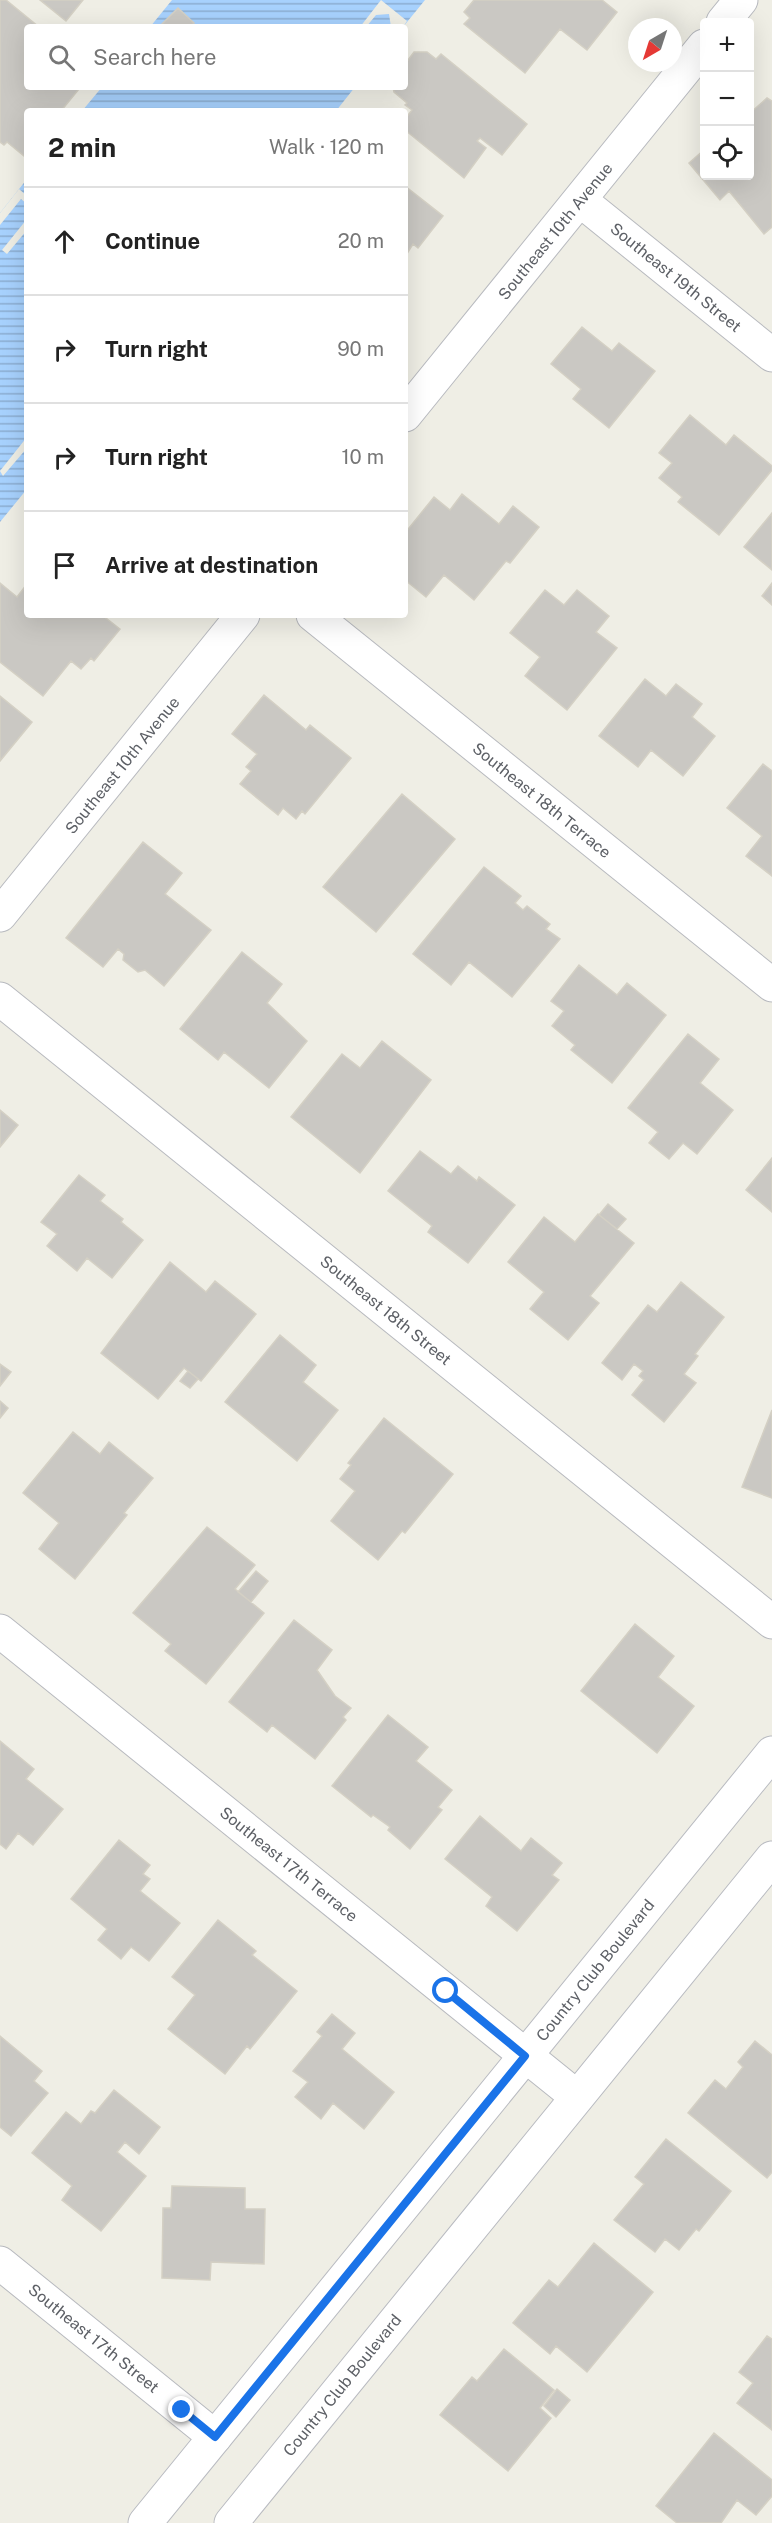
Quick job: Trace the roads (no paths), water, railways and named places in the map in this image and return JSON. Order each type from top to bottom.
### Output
[{"type":"street","points":[[726,18],[741,0]]},
{"type":"street","name":"Southeast 10th Avenue","points":[[408,412],[700,52]]},
{"type":"street","name":"Southeast 19th Street","points":[[580,200],[772,355]]},
{"type":"street","name":"Southeast 10th Avenue","points":[[0,915],[241,618]]},
{"type":"street","name":"Southeast 18th Terrace","points":[[317,618],[772,985]]},
{"type":"street","name":"Southeast 18th Street","points":[[0,999],[772,1622]]},
{"type":"street","name":"Southeast 17th Terrace","points":[[0,1632],[577,2097]]},
{"type":"street","name":"Country Club Boulevard","points":[[145,2523],[772,1753]]},
{"type":"street","name":"Country Club Boulevard","points":[[231,2523],[772,1858]]},
{"type":"street","name":"Southeast 17th Street","points":[[0,2262],[215,2437]]},
{"type":"water","points":[[172,0],[425,0],[405,24],[152,24]]},
{"type":"water","points":[[100,90],[353,90],[338,108],[84,108]]},
{"type":"water","points":[[24,183],[24,493],[0,522],[0,213]]}]
